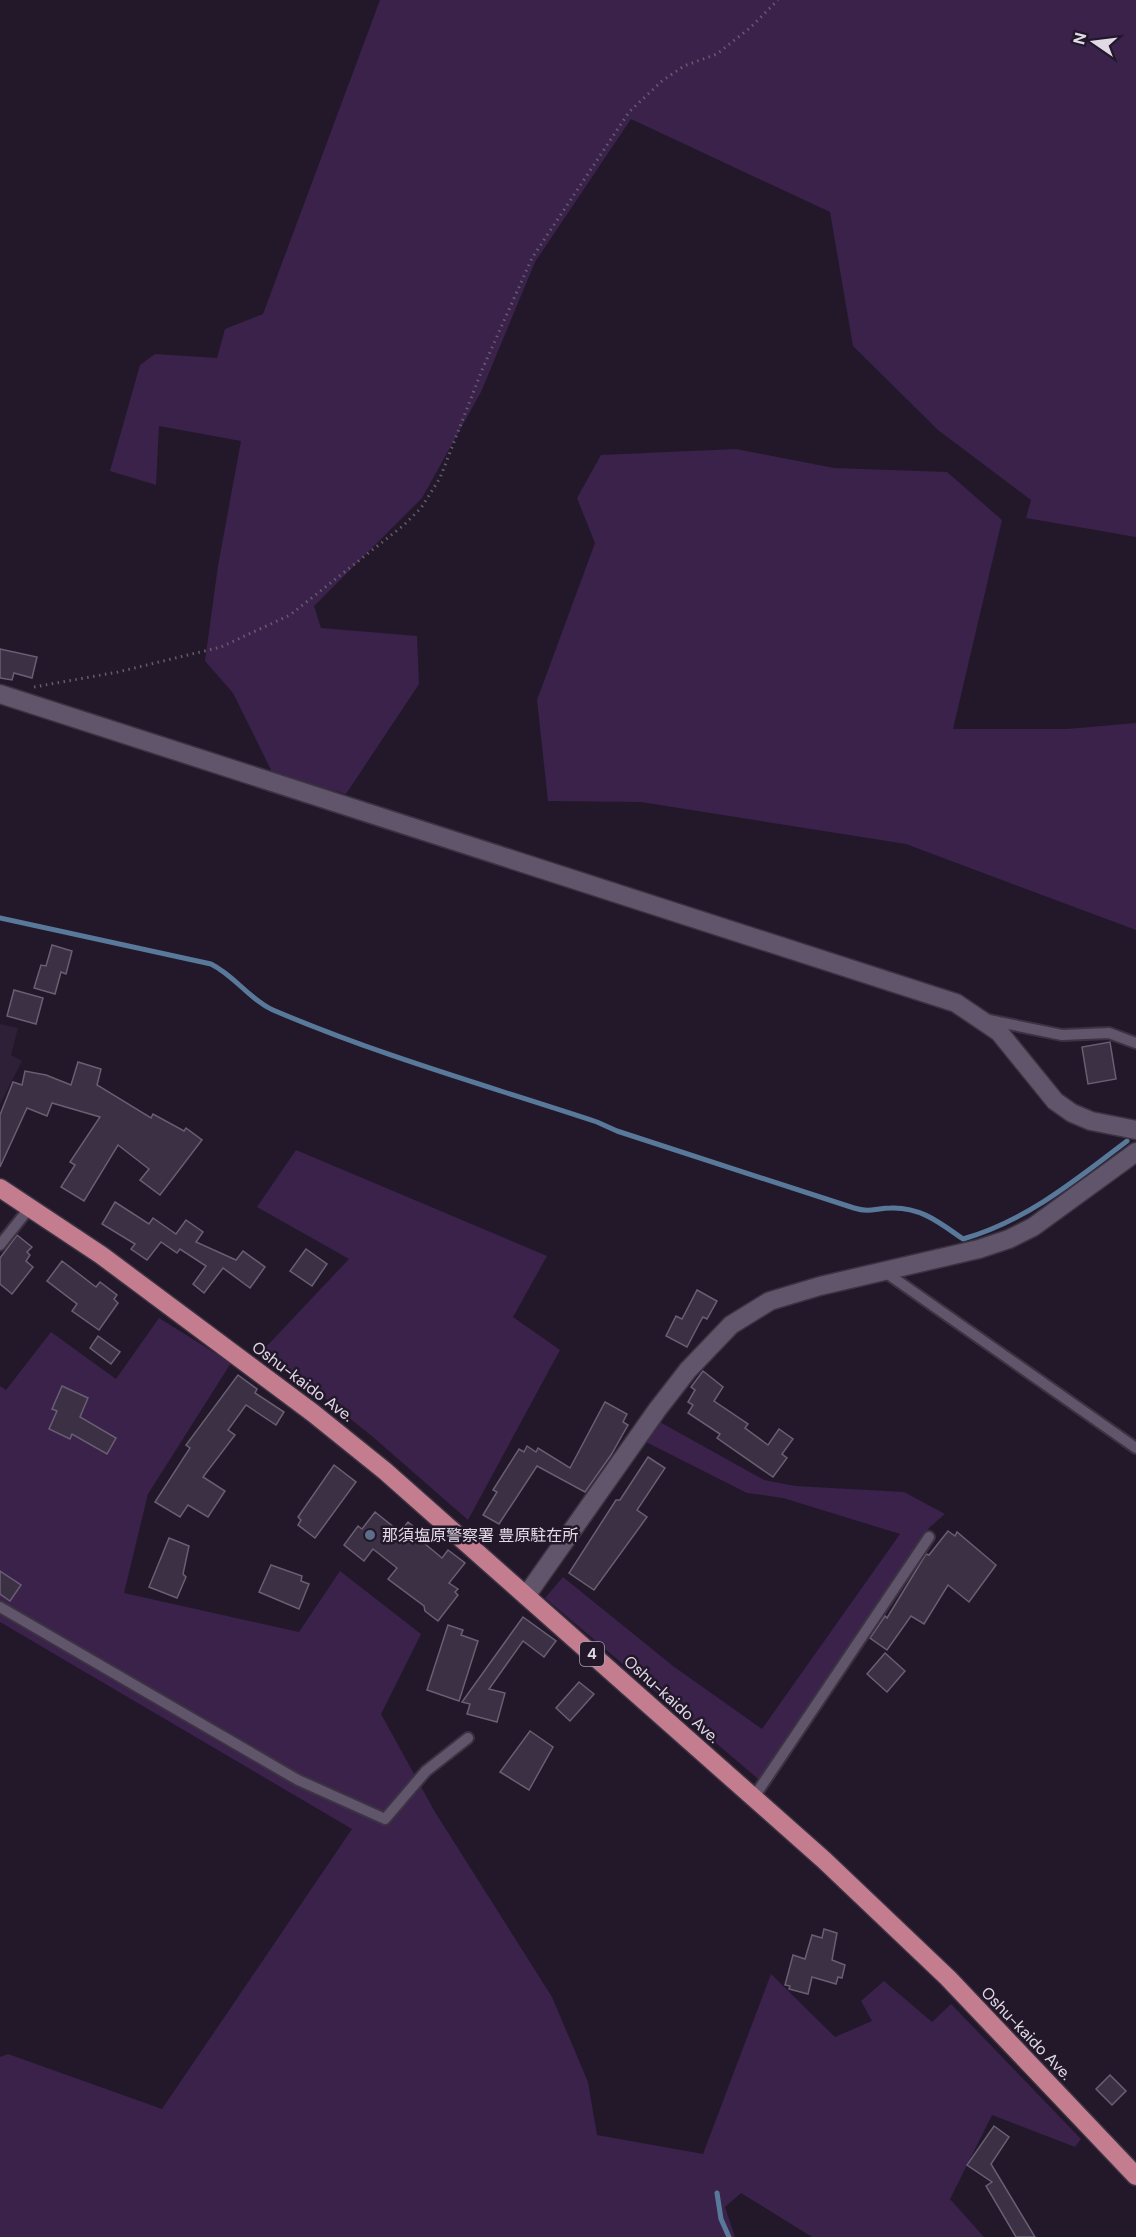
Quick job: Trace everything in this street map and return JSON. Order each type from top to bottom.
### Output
[{"type":"highway","name":"Oshu-kaido Ave.","points":[[0,1188],[31,1206],[101,1255],[313,1413],[385,1471],[824,1860],[948,1978],[1136,2175]]},
{"type":"street","points":[[0,694],[956,1003],[983,1019],[999,1032],[1055,1101],[1072,1113],[1091,1121],[1136,1130]]},
{"type":"street","points":[[526,1596],[657,1410],[688,1370],[731,1326],[770,1301],[820,1286],[885,1272],[1009,1239],[1033,1227],[1136,1152]]},
{"type":"lane","points":[[983,1019],[1055,1035],[1109,1033],[1136,1043]]},
{"type":"lane","points":[[0,1245],[31,1206]]},
{"type":"lane","points":[[885,1272],[1136,1448]]},
{"type":"lane","points":[[754,1797],[929,1537]]},
{"type":"lane","points":[[0,1606],[298,1780],[385,1819],[426,1771],[468,1738]]},
{"type":"path","points":[[0,694],[118,672],[221,647],[290,615],[404,525],[421,508],[440,478],[482,369],[532,258],[629,112],[662,81],[677,71],[717,54],[751,27],[778,0]]},
{"type":"shaded area","points":[[380,0],[1136,0],[1136,537],[1026,518],[1031,500],[938,430],[853,346],[830,212],[631,119],[535,262],[481,392],[422,498],[314,606],[321,628],[417,636],[419,684],[346,794],[273,774],[233,693],[205,661],[218,566],[241,441],[159,426],[156,485],[110,471],[140,365],[155,354],[217,358],[225,329],[263,314]]},
{"type":"shaded area","points":[[736,449],[834,468],[947,472],[1002,520],[953,729],[1067,729],[1136,723],[1136,930],[906,844],[641,802],[548,801],[537,700],[595,543],[577,498],[601,455]]},
{"type":"shaded area","points":[[0,1024],[18,1028],[11,1055],[22,1061],[0,1104]]},
{"type":"shaded area","points":[[296,1150],[547,1256],[513,1317],[560,1350],[468,1520],[373,1437],[264,1349],[349,1259],[257,1207]]},
{"type":"shaded area","points":[[159,1318],[231,1363],[148,1494],[124,1593],[299,1632],[340,1571],[421,1634],[381,1714],[435,1812],[552,1997],[588,2082],[597,2135],[703,2154],[771,1974],[835,2037],[872,2021],[861,2001],[884,1981],[932,2022],[951,2004],[1081,2139],[1075,2147],[992,2115],[950,2199],[984,2237],[812,2237],[741,2193],[725,2207],[735,2237],[0,2237],[0,2057],[8,2054],[162,2109],[352,1829],[0,1622],[0,1386],[6,1390],[51,1332],[116,1379]]},
{"type":"shaded area","points":[[658,1421],[764,1480],[795,1486],[904,1492],[945,1514],[930,1527],[763,1783],[545,1598],[563,1577],[673,1666],[762,1729],[900,1534],[783,1498],[747,1493],[646,1442]]},
{"type":"building","points":[[0,649],[37,657],[32,678],[14,673],[12,680],[0,678]]},
{"type":"building","points":[[52,945],[72,951],[66,974],[61,972],[55,994],[34,988],[41,965],[46,966]]},
{"type":"building","points":[[14,990],[43,998],[36,1024],[7,1016]]},
{"type":"building","points":[[1110,1042],[1116,1079],[1088,1084],[1082,1047]]},
{"type":"building","points":[[78,1062],[101,1069],[97,1085],[151,1118],[153,1114],[184,1131],[186,1128],[202,1140],[160,1195],[140,1180],[149,1169],[118,1145],[84,1201],[61,1187],[75,1165],[70,1162],[100,1117],[52,1103],[47,1116],[27,1108],[0,1167],[0,1115],[13,1082],[22,1085],[25,1071],[46,1075],[71,1085]]},
{"type":"building","points":[[115,1202],[149,1224],[153,1218],[176,1234],[186,1220],[203,1232],[196,1242],[236,1260],[243,1251],[265,1267],[250,1288],[223,1268],[204,1293],[193,1284],[206,1266],[180,1249],[177,1253],[161,1242],[147,1260],[131,1249],[135,1244],[102,1224]]},
{"type":"building","points":[[17,1235],[32,1247],[27,1252],[30,1255],[26,1261],[33,1267],[12,1294],[0,1284],[0,1258]]},
{"type":"building","points":[[306,1249],[327,1264],[312,1286],[290,1271]]},
{"type":"building","points":[[62,1261],[96,1287],[100,1282],[117,1295],[114,1299],[118,1303],[99,1330],[72,1311],[77,1304],[47,1281]]},
{"type":"building","points":[[697,1290],[717,1301],[707,1319],[703,1317],[687,1347],[666,1336],[676,1316],[682,1319]]},
{"type":"building","points":[[98,1336],[120,1352],[111,1364],[90,1348]]},
{"type":"building","points":[[703,1371],[723,1387],[714,1401],[748,1424],[745,1428],[768,1445],[779,1429],[793,1439],[782,1454],[787,1458],[773,1477],[717,1438],[720,1434],[688,1413],[693,1405],[688,1402],[695,1390],[691,1387]]},
{"type":"building","points":[[238,1375],[257,1389],[255,1393],[284,1412],[276,1425],[246,1405],[228,1430],[235,1435],[203,1477],[225,1491],[208,1517],[188,1505],[180,1517],[155,1502],[190,1448],[186,1445]]},
{"type":"building","points":[[62,1386],[88,1398],[80,1417],[116,1438],[107,1454],[72,1434],[70,1439],[49,1429],[57,1411],[52,1409]]},
{"type":"building","points":[[605,1402],[627,1414],[623,1422],[628,1425],[611,1455],[585,1492],[537,1466],[499,1524],[483,1515],[497,1492],[493,1490],[519,1449],[524,1452],[527,1446],[536,1452],[538,1448],[570,1468]]},
{"type":"building","points":[[648,1457],[665,1468],[637,1510],[647,1517],[594,1590],[569,1573],[616,1500],[620,1500]]},
{"type":"building","points":[[334,1465],[356,1482],[315,1538],[298,1525],[301,1520],[298,1517]]},
{"type":"building","points":[[375,1512],[400,1532],[408,1522],[426,1537],[424,1543],[442,1558],[448,1550],[465,1563],[449,1583],[458,1589],[455,1592],[458,1595],[438,1621],[425,1611],[424,1606],[388,1579],[397,1568],[373,1549],[364,1561],[344,1545],[358,1526],[362,1529]]},
{"type":"building","points":[[948,1531],[955,1536],[957,1532],[996,1565],[969,1602],[948,1585],[924,1624],[911,1616],[887,1650],[870,1638],[885,1616],[887,1618],[926,1554],[929,1555]]},
{"type":"building","points":[[169,1538],[189,1546],[183,1574],[186,1577],[177,1598],[149,1587]]},
{"type":"building","points":[[271,1565],[302,1576],[301,1581],[309,1584],[299,1609],[259,1592]]},
{"type":"building","points":[[0,1571],[21,1585],[10,1601],[0,1594]]},
{"type":"building","points":[[523,1617],[556,1641],[544,1657],[523,1641],[489,1689],[505,1693],[497,1722],[467,1714],[470,1704],[462,1702]]},
{"type":"building","points":[[448,1625],[463,1630],[461,1635],[478,1641],[459,1701],[427,1690]]},
{"type":"building","points":[[885,1653],[905,1671],[887,1692],[867,1674]]},
{"type":"building","points":[[579,1682],[594,1694],[570,1721],[556,1708]]},
{"type":"building","points":[[530,1731],[553,1747],[529,1790],[500,1772]]},
{"type":"building","points":[[824,1929],[837,1933],[832,1960],[845,1965],[842,1978],[838,1977],[836,1984],[812,1977],[808,1994],[789,1989],[790,1986],[785,1985],[793,1955],[805,1959],[812,1935],[822,1938]]},
{"type":"building","points":[[1110,2075],[1126,2091],[1112,2105],[1096,2089]]},
{"type":"building","points":[[994,2126],[1009,2137],[991,2164],[1035,2237],[1016,2237],[986,2186],[992,2182],[967,2165]]},
{"type":"waterway","points":[[0,918],[211,964],[273,1010],[353,1041],[597,1122],[617,1131],[854,1208],[912,1210],[938,1222],[963,1239],[1008,1222],[1050,1198],[1127,1141]]},
{"type":"waterway","points":[[717,2193],[721,2219],[729,2237]]},
{"type":"place","name":"那須塩原警察署 豊原駐在所","points":[[370,1535]]}]
